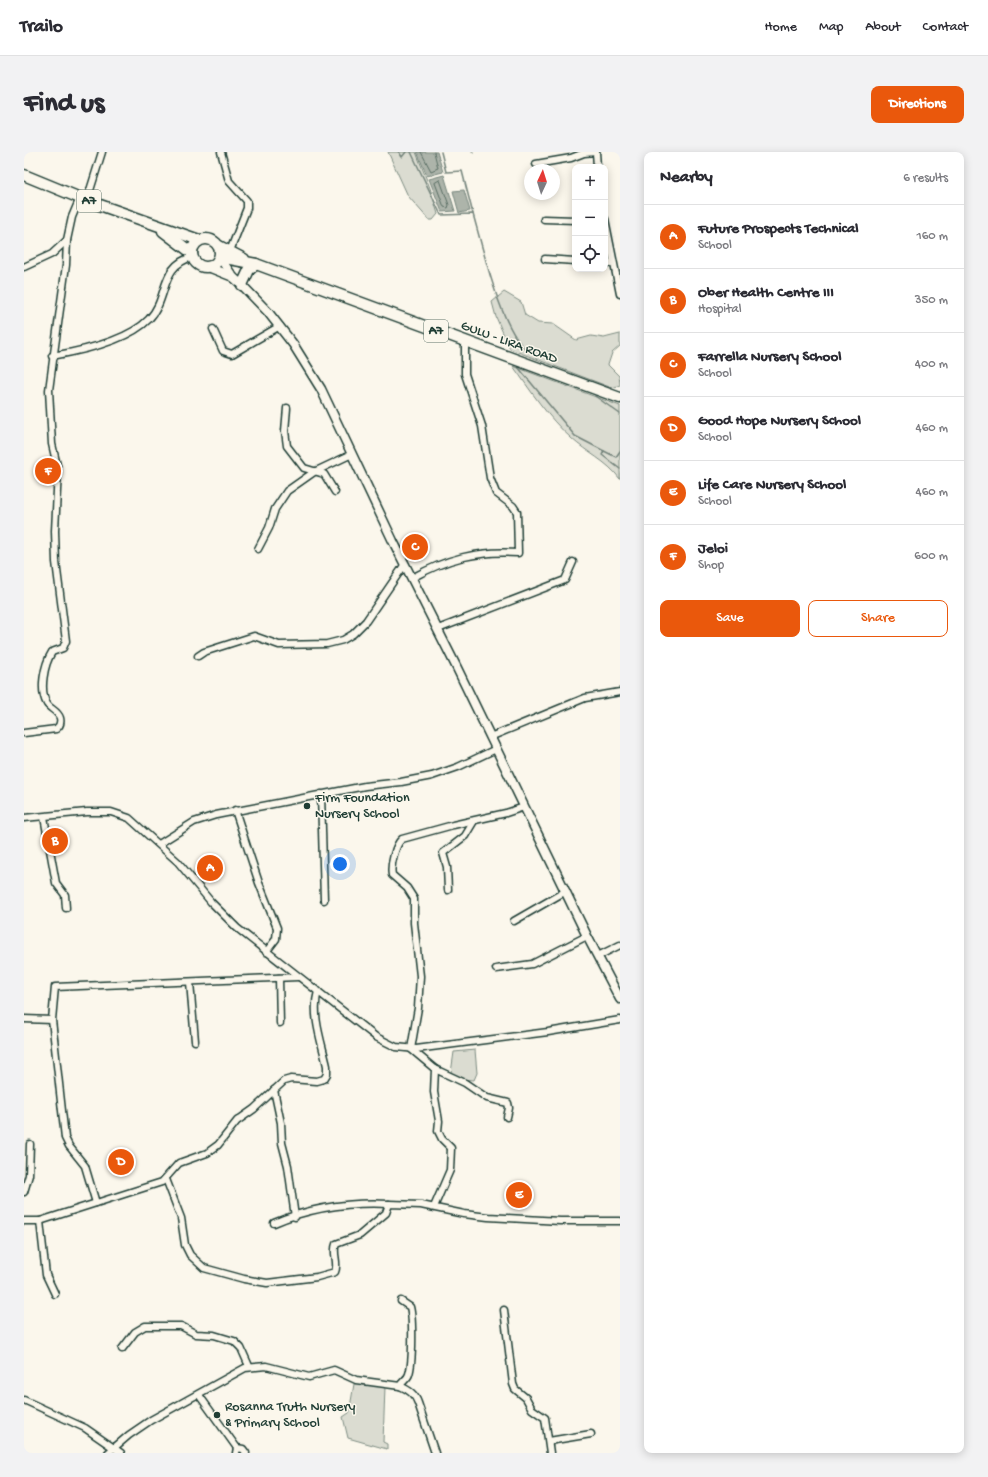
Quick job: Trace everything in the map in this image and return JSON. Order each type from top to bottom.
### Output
[{"type":"main road","name":"A7","points":[[24,175],[83,199],[198,240],[203,238],[213,239],[220,246],[254,264]]},
{"type":"main road","name":"A7","points":[[155,224],[192,255],[199,265],[208,267]]},
{"type":"main road","points":[[192,255],[193,246],[198,240]]},
{"type":"main road","points":[[208,267],[217,263],[220,258],[220,246]]},
{"type":"main road","name":"A7","points":[[220,258],[254,264]]},
{"type":"main road","points":[[242,285],[249,270],[254,264]]},
{"type":"main road","name":"GULU - LIRA ROAD","points":[[254,264],[620,398]]},
{"type":"street","points":[[24,733],[56,729],[60,725],[59,715],[46,702],[43,674],[52,652],[63,648],[66,641],[56,562],[55,531],[58,470],[52,444],[49,416],[49,390],[52,356],[66,265],[67,240],[72,217],[83,199],[102,152]]},
{"type":"street","points":[[221,152],[229,181],[248,201],[247,208],[230,251]]},
{"type":"street","points":[[536,164],[571,158],[584,152],[596,152],[597,164]]},
{"type":"street","points":[[544,219],[572,220]]},
{"type":"street","points":[[608,236],[620,294]]},
{"type":"street","points":[[24,267],[52,254],[67,240]]},
{"type":"street","points":[[52,356],[86,350],[102,345],[148,321],[156,312],[166,279],[174,268],[192,255]]},
{"type":"street","points":[[220,258],[233,277],[280,326],[300,353],[320,389],[404,564],[438,629],[587,936],[620,999]]},
{"type":"street","points":[[545,258],[572,261]]},
{"type":"street","points":[[608,263],[613,263]]},
{"type":"street","points":[[208,267],[233,277]]},
{"type":"street","points":[[213,329],[223,351],[232,354],[280,326]]},
{"type":"street","points":[[412,578],[432,567],[462,557],[490,551],[518,553],[517,512],[513,506],[496,493],[490,478],[482,426],[465,374],[465,342]]},
{"type":"street","points":[[287,408],[285,436],[288,446],[300,464],[314,472],[324,474],[335,492]]},
{"type":"street","points":[[258,549],[269,528],[275,509],[282,496],[314,472],[352,454]]},
{"type":"street","points":[[438,629],[566,580],[573,562]]},
{"type":"street","points":[[198,656],[243,638],[254,636],[279,645],[327,644],[343,640],[353,634],[366,621],[404,564]]},
{"type":"street","points":[[490,737],[585,698],[620,692]]},
{"type":"street","points":[[159,844],[194,822],[235,810],[432,776],[496,749]]},
{"type":"street","points":[[321,794],[324,900]]},
{"type":"street","points":[[411,1049],[419,996],[420,970],[414,923],[414,899],[407,888],[392,873],[397,846],[402,839],[524,807]]},
{"type":"street","points":[[235,810],[259,883],[277,928],[276,939],[266,952]]},
{"type":"street","points":[[24,814],[24,818],[87,812],[116,813],[135,822],[159,844],[224,916],[266,952],[381,1041],[396,1047],[411,1049],[548,1032],[620,1020]]},
{"type":"street","points":[[44,817],[56,882],[64,895],[66,908]]},
{"type":"street","points":[[448,890],[447,867],[443,853],[465,836],[474,821]]},
{"type":"street","points":[[514,921],[566,891]]},
{"type":"street","points":[[496,970],[532,964],[587,936]]},
{"type":"street","points":[[598,956],[620,944]]},
{"type":"street","points":[[96,1203],[85,1166],[64,1138],[52,1020],[55,987],[298,977]]},
{"type":"street","points":[[279,978],[280,1023]]},
{"type":"street","points":[[190,982],[195,1041]]},
{"type":"street","points":[[24,1221],[40,1221],[124,1193],[149,1187],[166,1179],[179,1163],[207,1153],[218,1145],[234,1124],[260,1104],[286,1080],[316,1081],[324,1079],[327,1074],[327,1066],[316,1010],[318,991]]},
{"type":"street","points":[[24,1019],[52,1020]]},
{"type":"street","points":[[411,1049],[419,1058],[435,1069],[466,1083],[487,1098],[508,1103],[509,1108],[507,1117]]},
{"type":"street","points":[[434,1207],[450,1170],[452,1158],[451,1148],[438,1131],[439,1121],[434,1092],[435,1069]]},
{"type":"street","points":[[274,1090],[281,1122],[282,1143],[288,1166],[295,1216]]},
{"type":"street","points":[[24,1192],[29,1175],[30,1144]]},
{"type":"street","points":[[166,1179],[181,1217],[185,1245],[192,1257],[204,1268],[252,1281],[275,1282],[333,1274],[337,1269],[334,1248],[336,1244],[360,1235],[386,1213],[389,1204]]},
{"type":"street","points":[[274,1223],[327,1207],[363,1204],[434,1207],[464,1214],[560,1221],[620,1221]]},
{"type":"street","points":[[40,1221],[46,1275],[55,1294]]},
{"type":"street","points":[[400,1386],[408,1377],[410,1369],[411,1326],[410,1306],[401,1301]]},
{"type":"street","points":[[504,1310],[512,1384],[515,1389],[525,1397],[532,1409],[545,1418],[550,1453]]},
{"type":"street","points":[[122,1349],[135,1332],[145,1326],[181,1326],[196,1334],[214,1335],[234,1341],[241,1348],[249,1366]]},
{"type":"street","points":[[108,1453],[151,1420],[249,1366],[266,1366],[308,1377],[334,1370],[356,1380],[400,1386],[411,1392],[416,1398],[435,1453]]},
{"type":"street","points":[[199,1394],[236,1450],[243,1449],[246,1453]]},
{"type":"street","points":[[24,1400],[85,1428],[121,1453]]},
{"type":"street","points":[[549,1440],[591,1434]]},
{"type":"shaded area","points":[[388,152],[416,152],[438,214],[433,220],[429,220],[408,196]]},
{"type":"shaded area","points":[[504,292],[521,302],[525,315],[538,323],[553,324],[576,340],[591,336],[604,338],[620,334],[620,346],[612,353],[608,365],[619,376],[620,385],[612,388],[510,349],[496,317],[492,302]]},
{"type":"shaded area","points":[[513,366],[620,406],[620,479],[609,467],[577,443],[555,422]]},
{"type":"shaded area","points":[[475,1050],[477,1073],[474,1080],[459,1079],[451,1073],[454,1052]]},
{"type":"shaded area","points":[[372,1380],[385,1387],[383,1442],[387,1444],[387,1449],[348,1438],[343,1417],[349,1413],[354,1384]]},
{"type":"water","points":[[417,152],[437,152],[443,172],[427,176]]},
{"type":"water","points":[[444,175],[455,211],[442,212],[429,179]]},
{"type":"water","points":[[464,190],[470,211],[459,213],[453,191]]},
{"type":"waterway","points":[[399,152],[402,157],[406,152]]},
{"type":"waterway","points":[[411,152],[441,215],[473,214],[487,266],[500,305],[516,338],[525,349]]},
{"type":"waterway","points":[[441,152],[446,172],[462,171],[473,214]]},
{"type":"waterway","points":[[518,367],[575,436],[604,451],[602,455],[620,469]]},
{"type":"waterway","points":[[595,396],[620,414]]},
{"type":"waterway","points":[[604,451],[616,457],[620,451]]},
{"type":"place","name":"Jeloi","points":[[48,471]]},
{"type":"place","name":"Farrella Nursery School","points":[[415,547]]},
{"type":"place","name":"Firm Foundation Nursery School","points":[[307,806]]},
{"type":"place","name":"Ober Health Centre III","points":[[55,841]]},
{"type":"place","name":"Future Prospects Technical","points":[[210,868]]},
{"type":"place","name":"Good Hope Nursery School","points":[[121,1162]]},
{"type":"place","name":"Life Care Nursery School","points":[[519,1195]]},
{"type":"place","name":"Rosanna Truth Nursery & Primary School","points":[[217,1415]]}]
